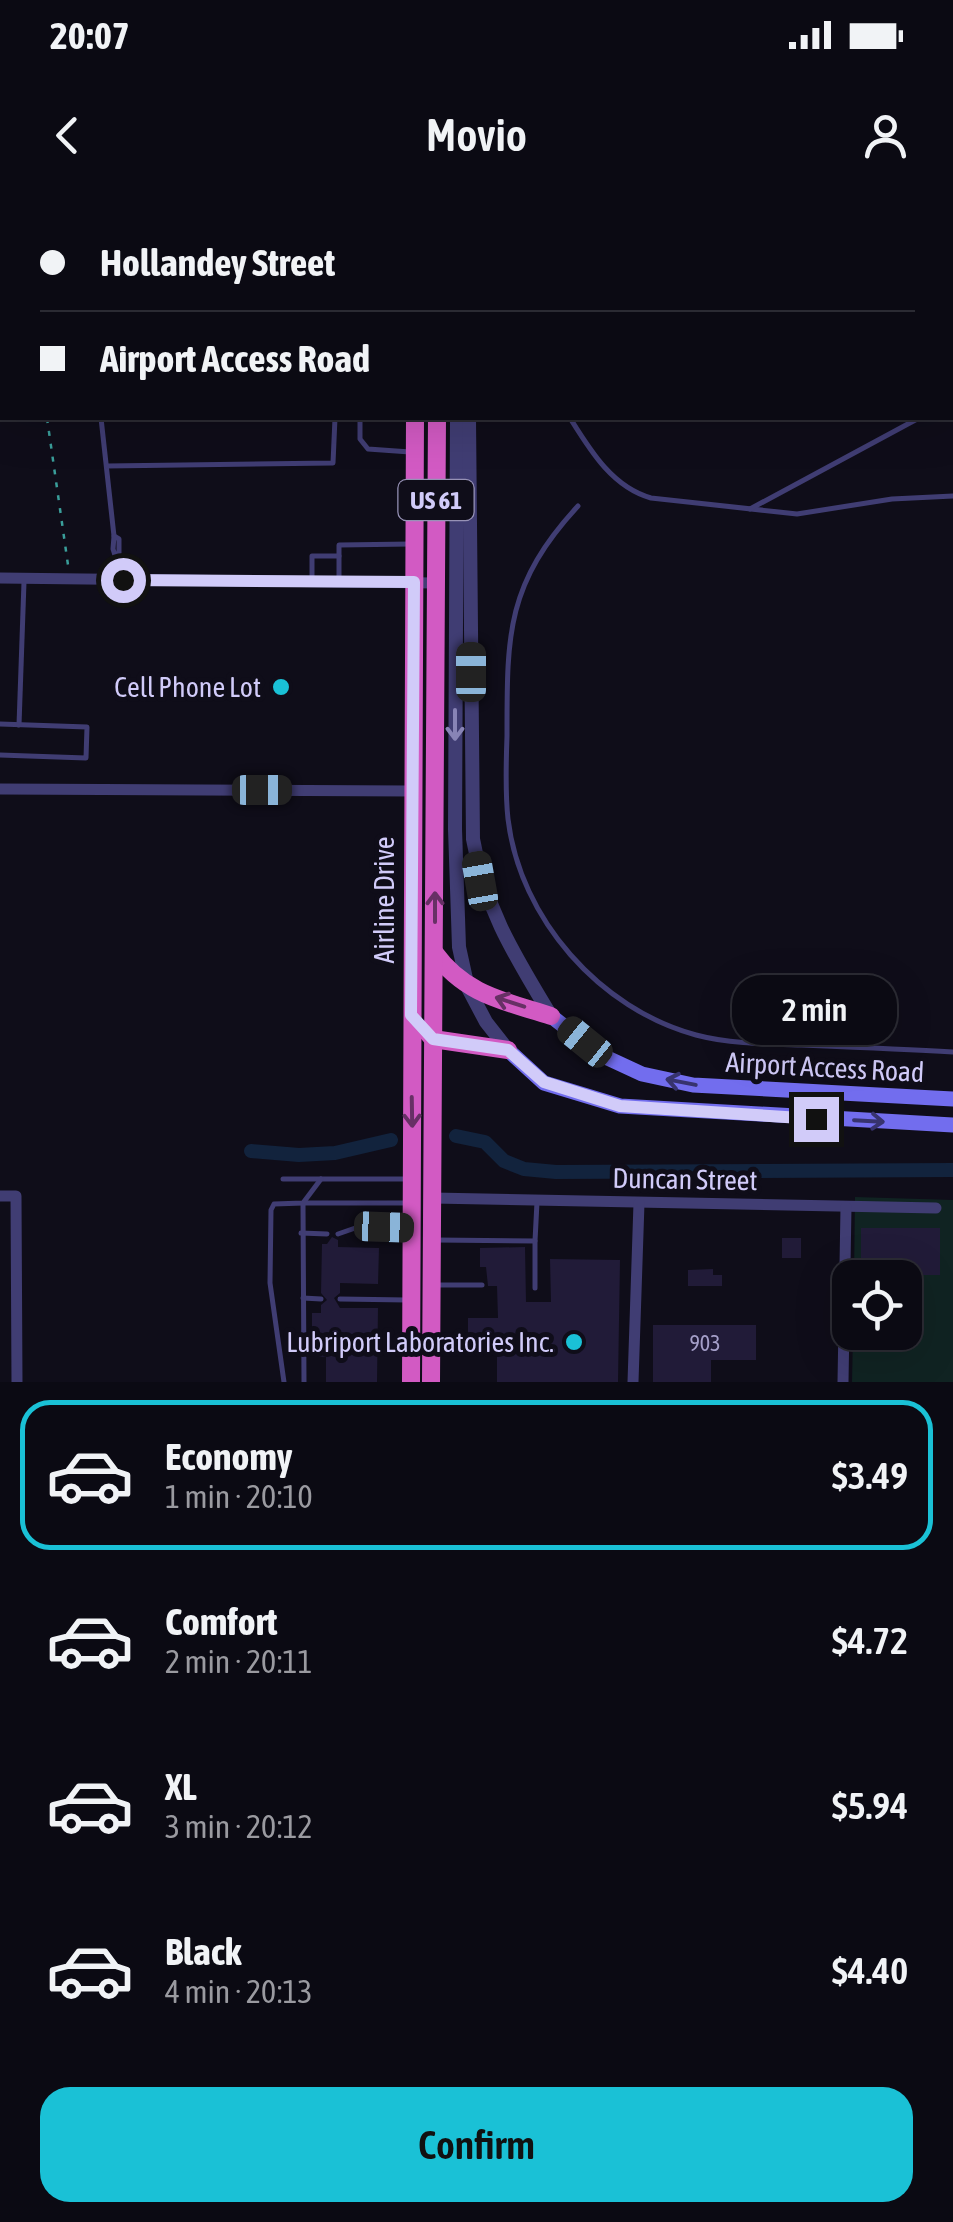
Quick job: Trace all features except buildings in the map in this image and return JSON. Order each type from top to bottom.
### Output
[{"type":"highway","name":"Airline Drive","points":[[411,1382],[415,420]]},
{"type":"highway","name":"Airline Drive","points":[[431,1382],[436,420]]},
{"type":"highway","points":[[434,952],[448,972],[468,988],[552,1016]]},
{"type":"highway","points":[[411,1015],[433,1039],[508,1050]]},
{"type":"highway","points":[[433,1091],[445,1063],[470,1045]]},
{"type":"main road","name":"Airport Access Road","points":[[552,1016],[601,1055],[642,1074],[676,1081],[953,1098]]},
{"type":"main road","name":"Airport Access Road","points":[[508,1050],[544,1082],[620,1106],[953,1125]]},
{"type":"street","points":[[457,420],[455,830],[459,948],[468,988],[486,1022],[508,1050]]},
{"type":"street","name":"Airport Access Road","points":[[469,420],[473,839],[480,881],[504,940],[552,1016]]},
{"type":"street","points":[[0,578],[436,583]]},
{"type":"street","points":[[0,789],[411,791]]},
{"type":"street","points":[[0,1196],[16,1196],[17,1382]]},
{"type":"street","name":"Duncan Street","points":[[433,1198],[936,1208]]},
{"type":"street","points":[[633,1382],[640,1203]]},
{"type":"street","points":[[843,1382],[846,1206]]},
{"type":"lane","points":[[101,420],[123,580]]},
{"type":"lane","points":[[107,466],[333,463],[335,420]]},
{"type":"lane","points":[[360,420],[360,440],[368,449],[414,452]]},
{"type":"lane","points":[[571,420],[598,460],[629,490],[651,498],[798,514],[892,499],[953,496]]},
{"type":"lane","points":[[748,510],[905,421]]},
{"type":"lane","points":[[578,506],[548,540],[526,580],[510,624],[508,820],[514,850],[542,917],[569,954],[600,984],[628,1005],[694,1034],[768,1044],[953,1052]]},
{"type":"lane","points":[[338,582],[339,544],[414,544]]},
{"type":"lane","points":[[312,582],[312,556],[339,556]]},
{"type":"lane","points":[[20,725],[24,579]]},
{"type":"lane","points":[[0,724],[87,727],[86,758],[0,755]]},
{"type":"lane","points":[[283,1179],[413,1179]]},
{"type":"lane","points":[[304,1382],[303,1203],[322,1179]]},
{"type":"lane","points":[[535,1288],[536,1200]]},
{"type":"lane","points":[[284,1382],[270,1282],[274,1204],[413,1204]]},
{"type":"lane","points":[[338,1234],[362,1226],[412,1228]]},
{"type":"lane","points":[[301,1233],[327,1234]]},
{"type":"lane","points":[[432,1240],[535,1241]]},
{"type":"lane","points":[[432,1285],[482,1286]]},
{"type":"lane","points":[[303,1298],[321,1298]]},
{"type":"lane","points":[[340,1299],[412,1300]]},
{"type":"path","points":[[47,420],[70,580]]},
{"type":"green space","points":[[855,1197],[953,1200],[953,1382],[852,1382],[853,1350],[922,1350],[922,1260],[854,1260]]},
{"type":"waterway","points":[[456,1136],[485,1142],[504,1161],[524,1169],[556,1172],[953,1170]]},
{"type":"waterway","points":[[251,1151],[335,1153],[391,1140]]},
{"type":"place","name":"Cell Phone Lot","points":[[281,687]]},
{"type":"place","name":"Lubriport Laboratories Inc.","points":[[574,1342]]},
{"type":"route","points":[[123,580],[414,582],[411,1015],[433,1039],[508,1050],[544,1082],[573,1094],[620,1106],[816,1119]]}]
